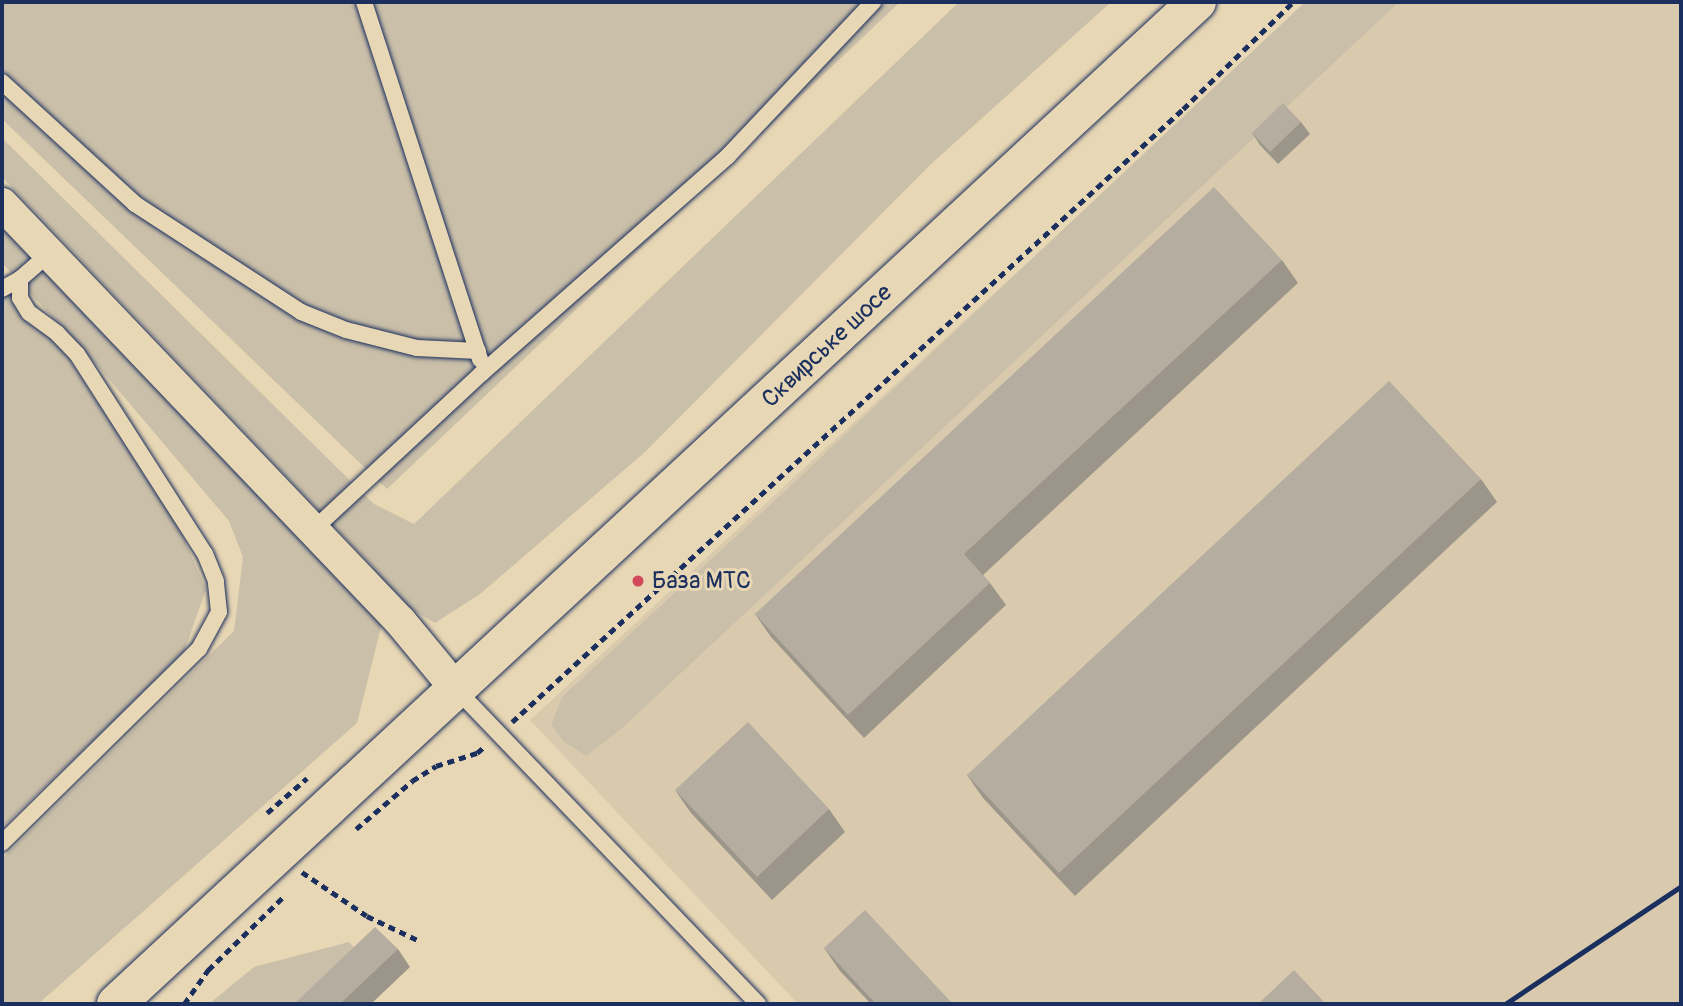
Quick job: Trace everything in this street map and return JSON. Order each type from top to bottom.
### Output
[{"type":"main road","name":"Сквирське шосе","points":[[116,1004],[293,871],[457,690],[1196,2]]},
{"type":"street","points":[[2,204],[400,621],[457,690]]},
{"type":"lane","points":[[364,2],[478,351],[482,373]]},
{"type":"lane","points":[[313,530],[482,373],[728,156],[873,2]]},
{"type":"lane","points":[[2,82],[135,204],[300,312],[346,330],[417,348],[478,351]]},
{"type":"lane","points":[[2,289],[20,279],[49,254]]},
{"type":"lane","points":[[2,843],[200,649],[219,612],[216,581],[205,554],[77,354],[57,333],[29,313],[20,298],[20,279]]},
{"type":"lane","points":[[457,690],[758,1004]]},
{"type":"path","points":[[355,831],[412,781],[436,766],[477,754],[1183,109],[1293,2]]},
{"type":"path","points":[[267,813],[307,778]]},
{"type":"path","points":[[293,871],[316,866]]},
{"type":"path","points":[[293,871],[367,916],[420,941]]},
{"type":"path","points":[[184,1004],[208,970],[286,894]]},
{"type":"shaded area","points":[[2,2],[900,2],[387,489],[2,119]]},
{"type":"shaded area","points":[[959,2],[1111,2],[931,164],[645,452],[480,594],[435,623],[402,604],[372,566],[2,177],[2,138],[374,504],[414,524]]},
{"type":"shaded area","points":[[1305,2],[1399,2],[620,730],[586,756],[563,741],[551,724],[563,696]]},
{"type":"shaded area","points":[[1311,2],[1681,2],[1681,1004],[798,1004],[530,720]]},
{"type":"shaded area","points":[[2,214],[383,619],[357,723],[38,1004],[2,1004],[2,859],[234,631],[243,557],[229,521],[97,365],[2,263]]},
{"type":"shaded area","points":[[2,283],[66,354],[179,528],[206,589],[183,655],[2,827]]},
{"type":"shaded area","points":[[349,942],[364,959],[319,1004],[209,1004],[254,967]]},
{"type":"building","points":[[1283,103],[1301,122],[1270,152],[1252,133]]},
{"type":"building","points":[[1214,187],[1282,260],[964,554],[990,583],[848,715],[755,614]]},
{"type":"building","points":[[1389,381],[1481,479],[1059,873],[967,775]]},
{"type":"building","points":[[748,722],[829,809],[757,877],[675,790]]},
{"type":"building","points":[[865,910],[953,1004],[876,1004],[824,948]]},
{"type":"building","points":[[375,927],[398,949],[340,1004],[294,1004]]},
{"type":"building","points":[[1294,970],[1326,1004],[1258,1004]]},
{"type":"railway","points":[[1505,1004],[1681,886]]},
{"type":"place","name":"База МТС","points":[[638,581]]}]
